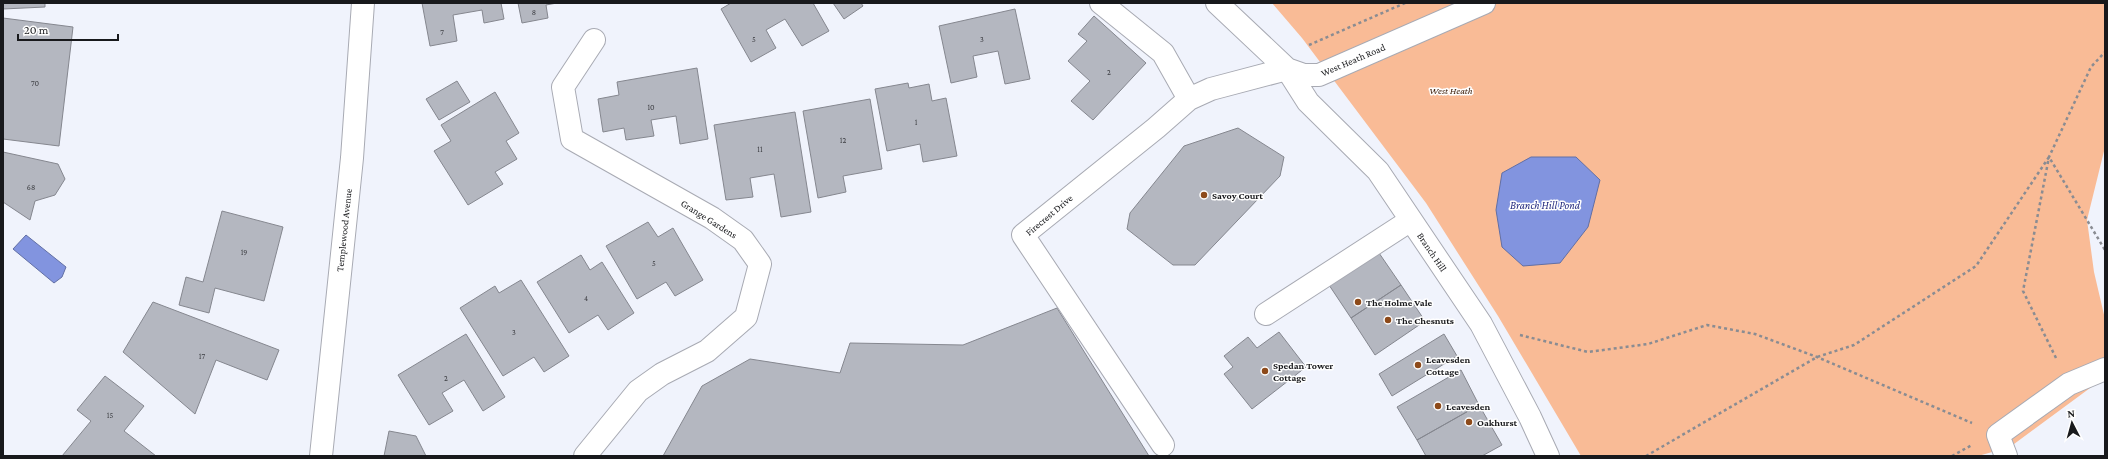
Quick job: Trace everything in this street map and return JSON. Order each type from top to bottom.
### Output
[{"type":"street","name":"Templewood Avenue","points":[[322,456],[352,158],[363,3]]},
{"type":"street","points":[[1101,3],[1163,53],[1189,99]]},
{"type":"street","name":"West Heath Road","points":[[1217,3],[1287,69],[1304,75],[1319,76],[1484,3]]},
{"type":"street","name":"Grange Gardens","points":[[585,456],[638,391],[662,374],[707,351],[746,317],[760,264],[743,240],[712,218],[572,139],[563,87],[594,40]]},
{"type":"street","name":"Firecrest Drive","points":[[1163,445],[1022,235],[1156,128],[1189,99],[1224,85],[1287,69]]},
{"type":"street","name":"Branch Hill","points":[[1287,69],[1308,102],[1378,171],[1480,324],[1530,417],[1548,456]]},
{"type":"street","points":[[1266,314],[1411,220]]},
{"type":"street","points":[[2006,456],[1998,435],[2069,384],[2105,369]]},
{"type":"path","points":[[1646,456],[1817,357],[1854,345],[1976,266],[2049,157],[2091,67],[2105,52]]},
{"type":"path","points":[[2049,157],[2105,250]]},
{"type":"path","points":[[2049,157],[2023,291],[2069,384]]},
{"type":"path","points":[[1480,324],[1588,352],[1648,344],[1707,325],[1755,334],[1817,357],[1998,435]]},
{"type":"green space","name":"West Heath","points":[[1272,3],[2105,3],[2105,147],[2087,220],[2094,272],[2105,319],[2105,377],[2010,447],[1978,456],[1581,456],[1498,316],[1426,203],[1302,38]]},
{"type":"water","name":"Branch Hill Pond","points":[[1531,157],[1576,157],[1600,180],[1588,227],[1560,263],[1523,266],[1502,247],[1496,210],[1502,173]]},
{"type":"water","points":[[26,235],[66,267],[62,277],[54,283],[13,249]]},
{"type":"building","points":[[3,3],[45,3],[45,7],[3,9]]},
{"type":"building","points":[[422,3],[501,3],[504,19],[484,23],[482,10],[453,15],[457,41],[430,46]]},
{"type":"building","points":[[518,3],[557,3],[546,5],[548,18],[522,23]]},
{"type":"building","points":[[731,3],[813,3],[829,31],[802,46],[785,19],[766,30],[776,48],[751,62],[721,9]]},
{"type":"building","points":[[833,3],[861,3],[863,6],[844,19]]},
{"type":"building","points":[[1015,9],[1030,79],[1005,84],[998,51],[973,56],[977,77],[951,83],[939,26]]},
{"type":"building","points":[[1094,16],[1146,63],[1093,120],[1071,101],[1090,81],[1068,61],[1087,41],[1078,34]]},
{"type":"building","points":[[3,18],[73,27],[59,146],[3,139]]},
{"type":"building","points":[[697,68],[708,139],[680,144],[676,116],[651,120],[654,136],[626,140],[624,128],[603,132],[598,99],[619,95],[617,82]]},
{"type":"building","points":[[457,81],[470,102],[439,120],[426,99]]},
{"type":"building","points":[[908,83],[909,88],[929,84],[932,101],[946,98],[957,156],[923,162],[920,144],[887,151],[875,89]]},
{"type":"building","points":[[495,92],[519,133],[506,141],[517,159],[495,172],[503,184],[468,205],[434,151],[451,141],[441,125]]},
{"type":"building","points":[[870,99],[882,169],[843,176],[846,192],[818,198],[803,111]]},
{"type":"building","points":[[795,112],[811,212],[781,217],[774,174],[750,178],[753,197],[726,200],[714,125]]},
{"type":"building","name":"Savoy Court","points":[[1238,128],[1284,157],[1280,176],[1195,265],[1173,265],[1127,229],[1130,213],[1184,146]]},
{"type":"building","points":[[3,152],[58,164],[65,179],[55,195],[35,201],[30,220],[3,202]]},
{"type":"building","points":[[222,211],[283,227],[264,301],[215,288],[209,313],[179,305],[186,277],[203,282]]},
{"type":"building","points":[[648,222],[658,237],[673,228],[703,280],[675,296],[666,282],[637,299],[606,246]]},
{"type":"building","name":"The Holme Vale","points":[[1379,253],[1401,285],[1351,318],[1329,285]]},
{"type":"building","points":[[581,255],[590,270],[602,262],[634,313],[608,330],[598,315],[569,333],[537,282]]},
{"type":"building","points":[[521,280],[569,356],[544,372],[534,357],[503,376],[460,308],[495,286],[499,293]]},
{"type":"building","name":"The Chesnuts","points":[[1401,285],[1425,321],[1375,355],[1351,318]]},
{"type":"building","points":[[153,302],[279,350],[267,380],[216,360],[195,414],[123,352]]},
{"type":"building","points":[[1057,308],[1149,456],[663,456],[702,386],[750,359],[840,373],[850,343],[963,345]]},
{"type":"building","name":"Spedan Tower Cottage","points":[[1279,332],[1306,367],[1252,409],[1224,374],[1233,367],[1224,356],[1248,337],[1257,348]]},
{"type":"building","points":[[466,334],[505,397],[483,411],[464,380],[442,393],[453,411],[429,425],[398,375]]},
{"type":"building","name":"Leavesden Cottage","points":[[1444,334],[1457,356],[1392,396],[1379,374]]},
{"type":"building","name":"Leavesden","points":[[1461,370],[1479,405],[1417,440],[1397,407]]},
{"type":"building","points":[[105,376],[144,406],[124,431],[156,456],[62,456],[91,421],[77,410]]},
{"type":"building","name":"Oakhurst","points":[[1479,405],[1502,445],[1482,456],[1426,456],[1417,440]]},
{"type":"building","points":[[389,431],[416,436],[426,456],[384,456]]},
{"type":"place","name":"Savoy Court","points":[[1204,195]]},
{"type":"place","name":"The Holme Vale","points":[[1358,302]]},
{"type":"place","name":"The Chesnuts","points":[[1388,320]]},
{"type":"place","name":"Leavesden Cottage","points":[[1418,365]]},
{"type":"place","name":"Spedan Tower Cottage","points":[[1265,371]]},
{"type":"place","name":"Leavesden","points":[[1438,406]]},
{"type":"place","name":"Oakhurst","points":[[1469,422]]}]
